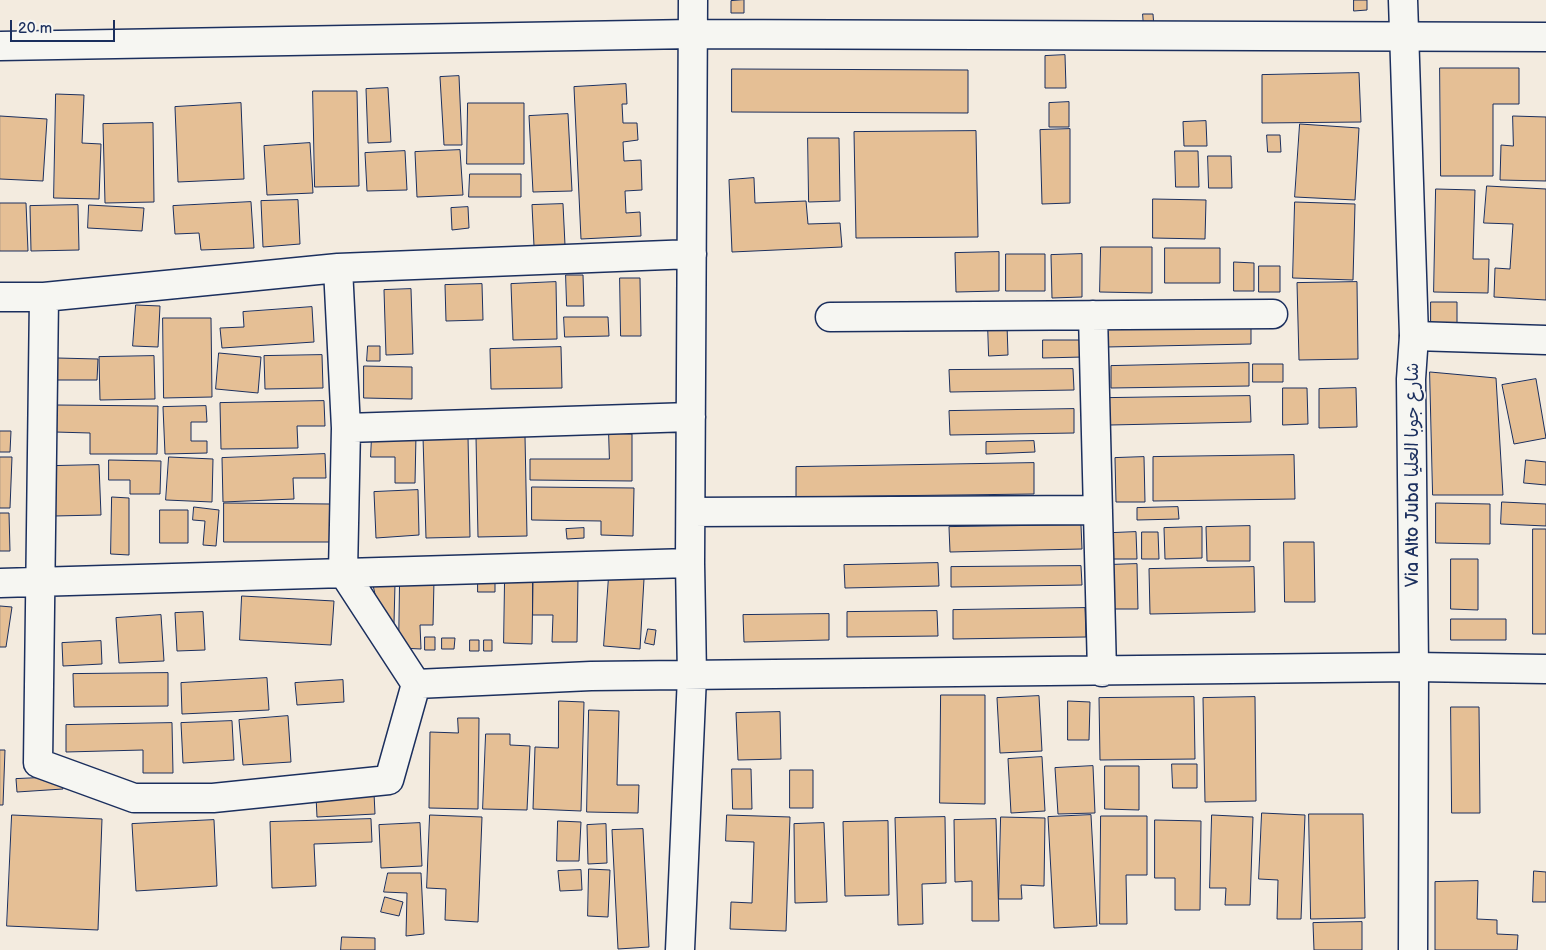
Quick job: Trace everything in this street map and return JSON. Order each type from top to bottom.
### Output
[{"type":"street","points":[[680,950],[692,676],[690,563],[693,0]]},
{"type":"street","name":"Via Alto Juba شارع جوبا العليا","points":[[1403,0],[1402,35],[1414,336],[1411,379],[1414,667],[1413,950]]},
{"type":"street","points":[[0,46],[692,34],[1546,37]]},
{"type":"street","points":[[0,297],[44,297],[338,268],[692,254]]},
{"type":"street","points":[[44,297],[38,763],[134,798],[213,798],[389,780],[416,684],[343,572],[346,428],[338,268]]},
{"type":"street","points":[[830,317],[1273,314]]},
{"type":"street","points":[[1093,315],[1102,672]]},
{"type":"street","points":[[1414,336],[1546,340]]},
{"type":"street","points":[[346,428],[691,417]]},
{"type":"street","points":[[691,512],[1098,510]]},
{"type":"street","points":[[0,583],[690,563]]},
{"type":"street","points":[[416,684],[590,676],[1102,672],[1414,667],[1546,669]]},
{"type":"building","points":[[744,0],[744,13],[731,13],[731,1]]},
{"type":"building","points":[[1354,0],[1367,0],[1367,10],[1354,11]]},
{"type":"building","points":[[1143,14],[1153,14],[1154,28],[1144,28]]},
{"type":"building","points":[[1065,55],[1066,88],[1045,88],[1045,56]]},
{"type":"building","points":[[1440,68],[1519,68],[1519,104],[1493,104],[1493,176],[1441,176]]},
{"type":"building","points":[[732,69],[968,70],[968,113],[732,112]]},
{"type":"building","points":[[1359,73],[1361,122],[1262,123],[1262,75]]},
{"type":"building","points":[[459,76],[462,145],[444,145],[440,77]]},
{"type":"building","points":[[626,84],[627,104],[622,104],[623,123],[637,123],[638,140],[623,142],[624,161],[641,160],[642,190],[625,191],[626,213],[640,212],[641,236],[581,239],[574,87]]},
{"type":"building","points":[[388,88],[391,142],[368,143],[366,89]]},
{"type":"building","points":[[313,91],[357,91],[359,186],[315,187]]},
{"type":"building","points":[[56,94],[84,95],[82,143],[101,144],[99,199],[54,198]]},
{"type":"building","points":[[1069,102],[1069,127],[1049,127],[1049,103]]},
{"type":"building","points":[[241,103],[244,179],[178,182],[175,107]]},
{"type":"building","points":[[468,103],[524,103],[524,164],[467,164]]},
{"type":"building","points":[[568,114],[572,191],[533,192],[529,116]]},
{"type":"building","points":[[0,116],[47,119],[43,181],[0,179]]},
{"type":"building","points":[[1513,116],[1546,117],[1546,181],[1500,180],[1501,145],[1513,146]]},
{"type":"building","points":[[1206,121],[1207,146],[1184,146],[1183,122]]},
{"type":"building","points":[[153,123],[154,202],[105,203],[103,124]]},
{"type":"building","points":[[1300,124],[1359,128],[1355,200],[1295,197]]},
{"type":"building","points":[[1070,129],[1070,203],[1042,204],[1040,130]]},
{"type":"building","points":[[976,131],[978,237],[856,238],[854,132]]},
{"type":"building","points":[[1267,135],[1280,135],[1281,152],[1268,152]]},
{"type":"building","points":[[808,138],[839,138],[840,201],[809,202]]},
{"type":"building","points":[[310,143],[313,193],[267,195],[264,146]]},
{"type":"building","points":[[460,150],[463,195],[417,197],[415,152]]},
{"type":"building","points":[[405,151],[407,190],[367,191],[365,153]]},
{"type":"building","points":[[1175,151],[1198,151],[1199,187],[1176,187]]},
{"type":"building","points":[[1208,156],[1231,156],[1232,188],[1209,188]]},
{"type":"building","points":[[470,174],[521,174],[521,197],[469,197]]},
{"type":"building","points":[[754,178],[755,203],[806,201],[808,224],[840,223],[842,247],[732,252],[729,180]]},
{"type":"building","points":[[1487,186],[1546,189],[1546,300],[1494,297],[1495,268],[1510,269],[1513,224],[1484,223]]},
{"type":"building","points":[[1436,189],[1475,190],[1473,259],[1489,259],[1488,293],[1434,292]]},
{"type":"building","points":[[1153,199],[1206,200],[1205,239],[1153,238]]},
{"type":"building","points":[[298,200],[300,244],[263,247],[261,201]]},
{"type":"building","points":[[251,202],[254,248],[201,250],[199,233],[175,234],[173,206]]},
{"type":"building","points":[[1295,202],[1355,204],[1353,280],[1293,278]]},
{"type":"building","points":[[0,203],[26,203],[28,251],[0,251]]},
{"type":"building","points":[[563,204],[565,245],[534,246],[532,205]]},
{"type":"building","points":[[78,205],[79,250],[31,251],[30,206]]},
{"type":"building","points":[[89,205],[144,208],[142,231],[88,228]]},
{"type":"building","points":[[468,207],[469,228],[452,230],[451,208]]},
{"type":"building","points":[[1101,247],[1152,247],[1152,293],[1100,292]]},
{"type":"building","points":[[1165,248],[1220,248],[1220,283],[1165,283]]},
{"type":"building","points":[[999,252],[999,291],[956,292],[955,253]]},
{"type":"building","points":[[1006,254],[1045,254],[1045,291],[1006,291]]},
{"type":"building","points":[[1082,254],[1082,297],[1052,298],[1051,255]]},
{"type":"building","points":[[1234,262],[1254,263],[1254,291],[1234,291]]},
{"type":"building","points":[[1259,266],[1280,266],[1280,292],[1259,292]]},
{"type":"building","points":[[566,275],[583,275],[584,306],[567,306]]},
{"type":"building","points":[[620,278],[640,278],[641,336],[621,336]]},
{"type":"building","points":[[556,282],[557,339],[513,340],[511,284]]},
{"type":"building","points":[[1357,282],[1358,359],[1299,360],[1297,283]]},
{"type":"building","points":[[482,284],[483,320],[446,321],[445,285]]},
{"type":"building","points":[[411,289],[413,354],[386,355],[384,290]]},
{"type":"building","points":[[1431,302],[1457,302],[1457,336],[1431,335]]},
{"type":"building","points":[[136,305],[160,306],[158,347],[133,346]]},
{"type":"building","points":[[312,307],[314,342],[222,348],[220,328],[244,327],[243,312]]},
{"type":"building","points":[[1251,316],[1251,344],[1106,347],[1106,318]]},
{"type":"building","points":[[564,317],[608,317],[609,336],[565,337]]},
{"type":"building","points":[[163,318],[211,318],[212,397],[164,398]]},
{"type":"building","points":[[988,325],[1007,325],[1008,355],[989,356]]},
{"type":"building","points":[[1043,340],[1083,340],[1083,357],[1043,358]]},
{"type":"building","points":[[368,346],[380,346],[380,361],[367,361]]},
{"type":"building","points":[[561,347],[562,388],[491,389],[490,349]]},
{"type":"building","points":[[219,353],[261,357],[258,393],[216,389]]},
{"type":"building","points":[[322,355],[323,388],[265,389],[264,356]]},
{"type":"building","points":[[154,356],[155,399],[100,400],[99,357]]},
{"type":"building","points":[[57,358],[98,359],[97,380],[57,380]]},
{"type":"building","points":[[1249,363],[1249,386],[1111,388],[1111,366]]},
{"type":"building","points":[[1253,364],[1283,364],[1283,382],[1253,382]]},
{"type":"building","points":[[364,366],[412,367],[412,399],[364,398]]},
{"type":"building","points":[[1073,369],[1074,390],[950,392],[949,370]]},
{"type":"building","points":[[1430,372],[1496,378],[1503,495],[1433,495]]},
{"type":"building","points":[[1536,379],[1546,438],[1514,444],[1502,385]]},
{"type":"building","points":[[1283,388],[1307,388],[1308,424],[1283,425]]},
{"type":"building","points":[[1356,388],[1357,427],[1319,428],[1319,389]]},
{"type":"building","points":[[1250,396],[1251,422],[1110,425],[1109,398]]},
{"type":"building","points":[[324,401],[325,426],[297,426],[298,448],[221,449],[220,403]]},
{"type":"building","points":[[55,405],[158,406],[157,454],[90,454],[90,433],[55,432]]},
{"type":"building","points":[[206,406],[207,422],[191,422],[191,441],[207,441],[207,453],[165,454],[163,407]]},
{"type":"building","points":[[1074,409],[1074,433],[950,435],[949,411]]},
{"type":"building","points":[[0,431],[11,431],[10,452],[0,452]]},
{"type":"building","points":[[609,433],[632,434],[632,481],[530,480],[530,459],[609,459]]},
{"type":"building","points":[[372,435],[416,435],[415,483],[395,483],[395,457],[371,457]]},
{"type":"building","points":[[468,436],[470,537],[426,538],[423,437]]},
{"type":"building","points":[[525,436],[527,536],[478,537],[476,437]]},
{"type":"building","points":[[1034,441],[1035,452],[986,454],[986,442]]},
{"type":"building","points":[[325,454],[326,478],[293,478],[294,499],[223,502],[222,458]]},
{"type":"building","points":[[1294,455],[1295,499],[1153,501],[1153,457]]},
{"type":"building","points":[[0,457],[12,457],[10,508],[0,508]]},
{"type":"building","points":[[169,457],[213,459],[212,502],[166,500]]},
{"type":"building","points":[[1144,457],[1145,502],[1116,502],[1115,458]]},
{"type":"building","points":[[109,460],[161,461],[160,494],[130,494],[130,480],[109,480]]},
{"type":"building","points":[[1526,460],[1546,462],[1546,485],[1524,483]]},
{"type":"building","points":[[1034,463],[1034,494],[796,497],[796,467]]},
{"type":"building","points":[[99,465],[101,515],[54,516],[53,466]]},
{"type":"building","points":[[532,487],[634,488],[633,536],[601,535],[601,521],[532,520]]},
{"type":"building","points":[[418,490],[419,535],[376,538],[374,492]]},
{"type":"building","points":[[112,497],[129,498],[129,555],[111,554]]},
{"type":"building","points":[[1502,502],[1546,504],[1546,526],[1501,524]]},
{"type":"building","points":[[224,503],[330,504],[330,542],[224,542]]},
{"type":"building","points":[[1436,503],[1490,504],[1490,544],[1436,543]]},
{"type":"building","points":[[194,507],[219,510],[216,546],[203,545],[205,521],[193,520]]},
{"type":"building","points":[[1178,507],[1179,519],[1137,520],[1137,508]]},
{"type":"building","points":[[160,510],[188,510],[188,543],[160,543]]},
{"type":"building","points":[[0,513],[9,513],[10,551],[0,551]]},
{"type":"building","points":[[1081,525],[1082,549],[950,552],[949,527]]},
{"type":"building","points":[[1250,526],[1250,561],[1207,561],[1206,527]]},
{"type":"building","points":[[1202,527],[1202,558],[1165,559],[1164,528]]},
{"type":"building","points":[[584,528],[584,538],[567,539],[566,529]]},
{"type":"building","points":[[1533,529],[1546,529],[1546,634],[1533,634]]},
{"type":"building","points":[[1136,532],[1137,559],[1113,559],[1112,533]]},
{"type":"building","points":[[1142,532],[1158,532],[1159,559],[1142,559]]},
{"type":"building","points":[[1284,542],[1314,542],[1315,602],[1285,602]]},
{"type":"building","points":[[1451,559],[1478,559],[1478,610],[1451,609]]},
{"type":"building","points":[[938,563],[939,586],[845,588],[844,565]]},
{"type":"building","points":[[1137,564],[1138,609],[1108,609],[1107,565]]},
{"type":"building","points":[[1081,566],[1082,585],[951,587],[951,567]]},
{"type":"building","points":[[1254,567],[1255,612],[1150,614],[1149,569]]},
{"type":"building","points":[[478,576],[495,576],[495,592],[478,592]]},
{"type":"building","points":[[609,576],[644,579],[640,649],[604,646]]},
{"type":"building","points":[[505,577],[533,577],[532,644],[504,643]]},
{"type":"building","points":[[533,578],[578,578],[577,642],[552,642],[553,615],[533,615]]},
{"type":"building","points":[[400,580],[434,580],[433,625],[420,625],[421,649],[399,648]]},
{"type":"building","points":[[395,584],[394,623],[378,608],[373,585]]},
{"type":"building","points":[[242,596],[334,601],[331,645],[240,640]]},
{"type":"building","points":[[0,606],[12,607],[6,647],[0,647]]},
{"type":"building","points":[[1085,608],[1086,637],[953,639],[953,610]]},
{"type":"building","points":[[937,611],[938,636],[847,637],[847,612]]},
{"type":"building","points":[[203,612],[205,650],[177,651],[175,613]]},
{"type":"building","points":[[829,614],[829,640],[744,642],[743,615]]},
{"type":"building","points":[[161,615],[164,661],[119,663],[116,618]]},
{"type":"building","points":[[1451,619],[1506,619],[1506,640],[1451,640]]},
{"type":"building","points":[[648,629],[656,630],[654,645],[645,643]]},
{"type":"building","points":[[425,637],[435,637],[435,650],[425,650]]},
{"type":"building","points":[[442,638],[455,638],[454,649],[442,649]]},
{"type":"building","points":[[470,640],[479,640],[479,651],[470,651]]},
{"type":"building","points":[[484,640],[492,640],[492,651],[484,651]]},
{"type":"building","points":[[101,641],[102,664],[63,666],[62,643]]},
{"type":"building","points":[[168,673],[168,706],[74,707],[73,674]]},
{"type":"building","points":[[267,678],[269,710],[182,714],[181,683]]},
{"type":"building","points":[[343,680],[344,702],[297,705],[295,683]]},
{"type":"building","points":[[941,695],[985,695],[985,804],[940,803]]},
{"type":"building","points":[[1039,696],[1042,751],[1000,753],[997,698]]},
{"type":"building","points":[[1194,697],[1195,759],[1100,760],[1099,698]]},
{"type":"building","points":[[1255,697],[1256,801],[1205,802],[1203,698]]},
{"type":"building","points":[[559,701],[584,702],[581,811],[533,809],[535,747],[558,748]]},
{"type":"building","points":[[1068,701],[1090,702],[1089,740],[1068,740]]},
{"type":"building","points":[[1451,707],[1479,707],[1480,813],[1452,813]]},
{"type":"building","points":[[589,710],[619,711],[617,785],[639,785],[638,813],[587,812]]},
{"type":"building","points":[[780,712],[781,759],[738,760],[736,713]]},
{"type":"building","points":[[288,716],[291,762],[243,765],[239,720]]},
{"type":"building","points":[[458,718],[479,718],[478,809],[429,808],[430,732],[458,733]]},
{"type":"building","points":[[232,721],[234,760],[183,763],[181,723]]},
{"type":"building","points":[[172,723],[173,773],[143,773],[143,750],[66,752],[66,725]]},
{"type":"building","points":[[486,734],[510,734],[510,745],[530,746],[527,810],[483,809]]},
{"type":"building","points":[[0,750],[5,750],[3,805],[0,805]]},
{"type":"building","points":[[1042,757],[1045,811],[1011,813],[1008,759]]},
{"type":"building","points":[[1172,764],[1197,764],[1197,788],[1173,788]]},
{"type":"building","points":[[1093,766],[1095,813],[1058,814],[1055,768]]},
{"type":"building","points":[[1105,766],[1139,766],[1139,810],[1105,809]]},
{"type":"building","points":[[732,769],[751,769],[752,809],[733,809]]},
{"type":"building","points":[[790,770],[813,770],[813,808],[790,808]]},
{"type":"building","points":[[62,777],[63,789],[17,792],[16,779]]},
{"type":"building","points":[[374,793],[375,814],[317,817],[316,796]]},
{"type":"building","points":[[1262,813],[1305,815],[1301,919],[1277,919],[1278,880],[1259,879]]},
{"type":"building","points":[[1309,814],[1363,814],[1365,918],[1311,919]]},
{"type":"building","points":[[12,815],[102,819],[98,930],[7,926]]},
{"type":"building","points":[[430,815],[482,817],[478,922],[445,920],[446,889],[427,888]]},
{"type":"building","points":[[727,815],[790,817],[786,931],[730,929],[731,902],[752,903],[754,842],[726,841]]},
{"type":"building","points":[[1091,815],[1097,926],[1054,928],[1048,817]]},
{"type":"building","points":[[1212,815],[1253,817],[1250,905],[1225,905],[1226,888],[1210,888]]},
{"type":"building","points":[[1101,816],[1147,816],[1147,875],[1126,875],[1127,924],[1100,924]]},
{"type":"building","points":[[945,817],[946,883],[922,884],[923,924],[898,925],[895,818]]},
{"type":"building","points":[[1001,817],[1045,818],[1044,886],[1021,885],[1022,899],[999,899]]},
{"type":"building","points":[[371,819],[372,842],[314,844],[316,886],[272,888],[270,822]]},
{"type":"building","points":[[996,819],[999,921],[972,921],[972,881],[955,882],[954,820]]},
{"type":"building","points":[[214,820],[217,886],[136,891],[132,824]]},
{"type":"building","points":[[1155,820],[1201,821],[1200,910],[1175,910],[1175,878],[1155,878]]},
{"type":"building","points":[[558,821],[581,822],[579,861],[557,861]]},
{"type":"building","points":[[888,821],[889,895],[845,896],[843,822]]},
{"type":"building","points":[[420,823],[422,866],[381,868],[379,825]]},
{"type":"building","points":[[824,823],[827,902],[795,903],[794,824]]},
{"type":"building","points":[[606,824],[607,863],[588,864],[587,825]]},
{"type":"building","points":[[643,829],[649,947],[618,949],[612,830]]},
{"type":"building","points":[[589,869],[610,870],[608,917],[588,916]]},
{"type":"building","points":[[581,870],[582,890],[560,891],[558,871]]},
{"type":"building","points":[[1534,871],[1546,872],[1546,902],[1533,902]]},
{"type":"building","points":[[388,873],[421,873],[424,934],[406,936],[407,893],[384,892]]},
{"type":"building","points":[[1478,881],[1477,919],[1497,920],[1497,934],[1518,935],[1517,950],[1435,950],[1435,882]]},
{"type":"building","points":[[385,897],[403,902],[399,916],[381,912]]},
{"type":"building","points":[[1362,922],[1362,950],[1314,950],[1313,923]]},
{"type":"building","points":[[342,937],[375,938],[375,950],[341,950]]}]
